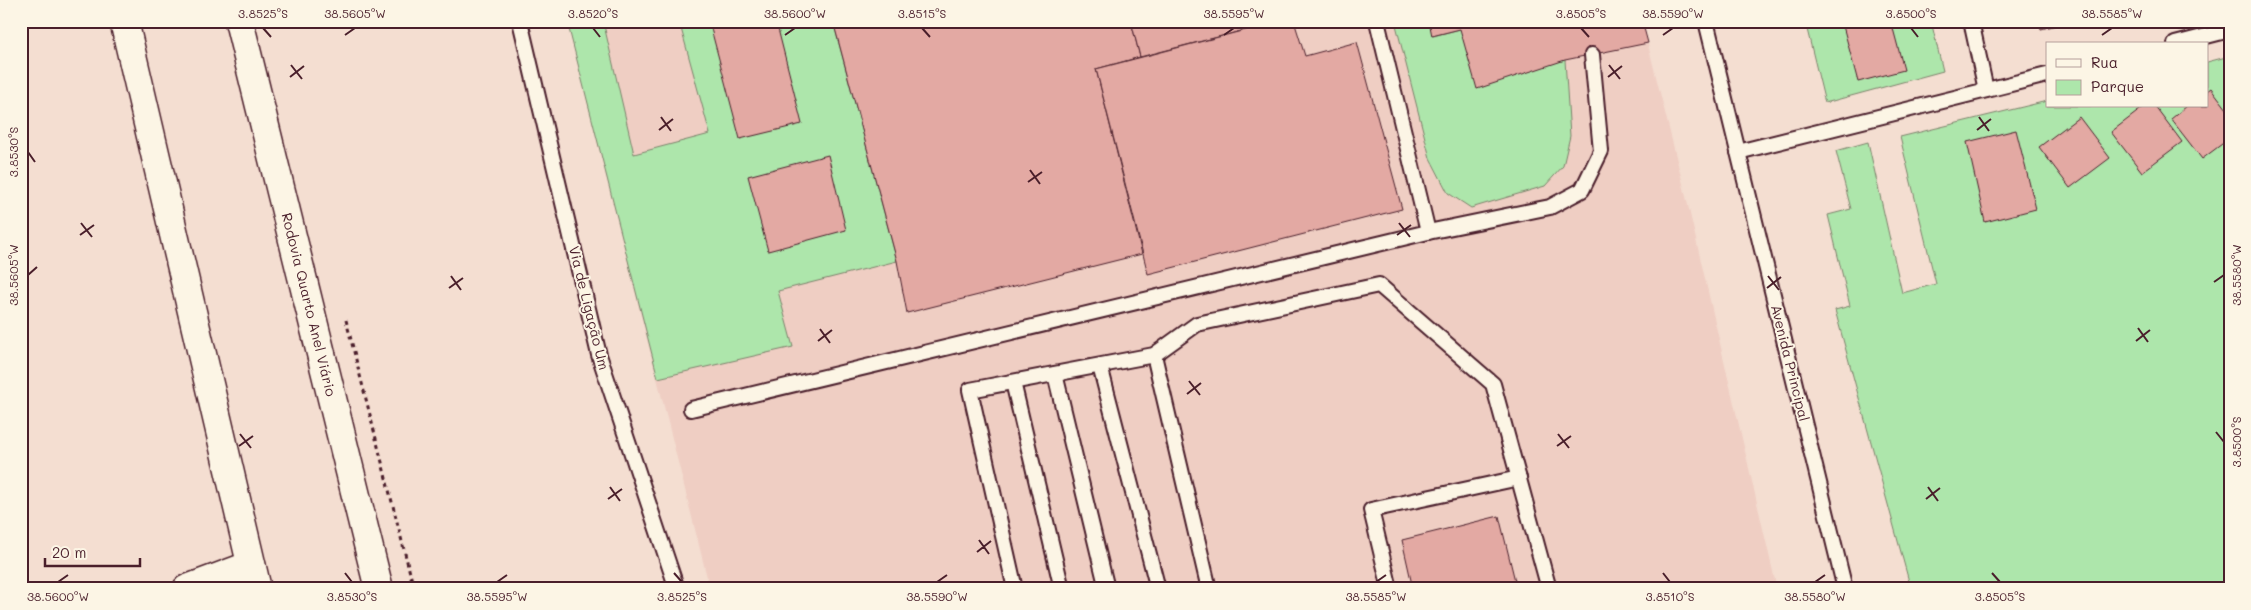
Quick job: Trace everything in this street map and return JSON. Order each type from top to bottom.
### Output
[{"type":"main road","points":[[124,21],[254,577],[187,589]]},
{"type":"main road","name":"Rodovia Quarto Anel Viário","points":[[239,21],[379,589]]},
{"type":"lane","name":"Via de Ligação Um","points":[[520,21],[599,355],[678,589]]},
{"type":"lane","points":[[1377,21],[1428,232]]},
{"type":"lane","name":"Avenida Principal","points":[[1706,21],[1845,589]]},
{"type":"lane","points":[[1971,21],[1986,90]]},
{"type":"lane","points":[[2183,42],[2230,30]]},
{"type":"lane","points":[[691,409],[1428,232],[1550,207],[1582,190],[1601,151],[1592,55]]},
{"type":"lane","points":[[1738,152],[2046,75]]},
{"type":"lane","points":[[1016,589],[970,390],[1154,355],[1198,324],[1380,285],[1494,384],[1548,589]]},
{"type":"lane","points":[[1154,355],[1209,589]]},
{"type":"lane","points":[[1100,366],[1158,589]]},
{"type":"lane","points":[[1056,374],[1108,589]]},
{"type":"lane","points":[[1013,382],[1062,589]]},
{"type":"lane","points":[[1390,589],[1371,510],[1519,478]]},
{"type":"shaded area","points":[[567,21],[1642,21],[1684,188],[1777,589],[710,589]]},
{"type":"green space","points":[[567,21],[603,21],[634,154],[710,134],[679,21],[833,21],[897,261],[778,291],[793,347],[658,378]]},
{"type":"green space","points":[[1395,21],[1429,21],[1433,36],[1460,29],[1565,60],[1570,136],[1563,166],[1545,186],[1471,208],[1448,193],[1430,158]]},
{"type":"green space","points":[[1805,21],[1931,21],[1943,71],[1825,103]]},
{"type":"green space","points":[[2230,56],[2230,589],[1911,589],[1835,310],[1850,306],[1828,215],[1851,209],[1836,151],[1868,142],[1902,293],[1936,284],[1900,137],[2046,101],[2046,108],[2208,108],[2208,62]]},
{"type":"building","points":[[709,21],[776,21],[802,124],[740,139]]},
{"type":"building","points":[[833,21],[1131,21],[1140,57],[1096,69],[1142,254],[907,313],[897,261]]},
{"type":"building","points":[[1131,21],[1280,21],[1140,57]]},
{"type":"building","points":[[1280,21],[1294,21],[1305,56],[1357,42],[1402,209],[1148,274],[1096,69]]},
{"type":"building","points":[[1429,21],[1642,21],[1648,43],[1565,60],[1477,89],[1460,29],[1432,36]]},
{"type":"building","points":[[1891,21],[1904,70],[1858,82],[1842,22]]},
{"type":"building","points":[[2039,21],[2073,21],[2041,29]]},
{"type":"building","points":[[2211,88],[2230,113],[2230,138],[2202,159],[2171,119],[2185,108],[2208,108],[2208,90]]},
{"type":"building","points":[[2142,108],[2156,108],[2182,142],[2142,172],[2111,132]]},
{"type":"building","points":[[2079,117],[2110,158],[2070,188],[2039,147]]},
{"type":"building","points":[[2016,130],[2036,209],[1985,222],[1967,142]]},
{"type":"building","points":[[828,155],[846,230],[768,251],[748,176]]},
{"type":"building","points":[[1499,516],[1517,589],[1413,589],[1402,540]]}]
